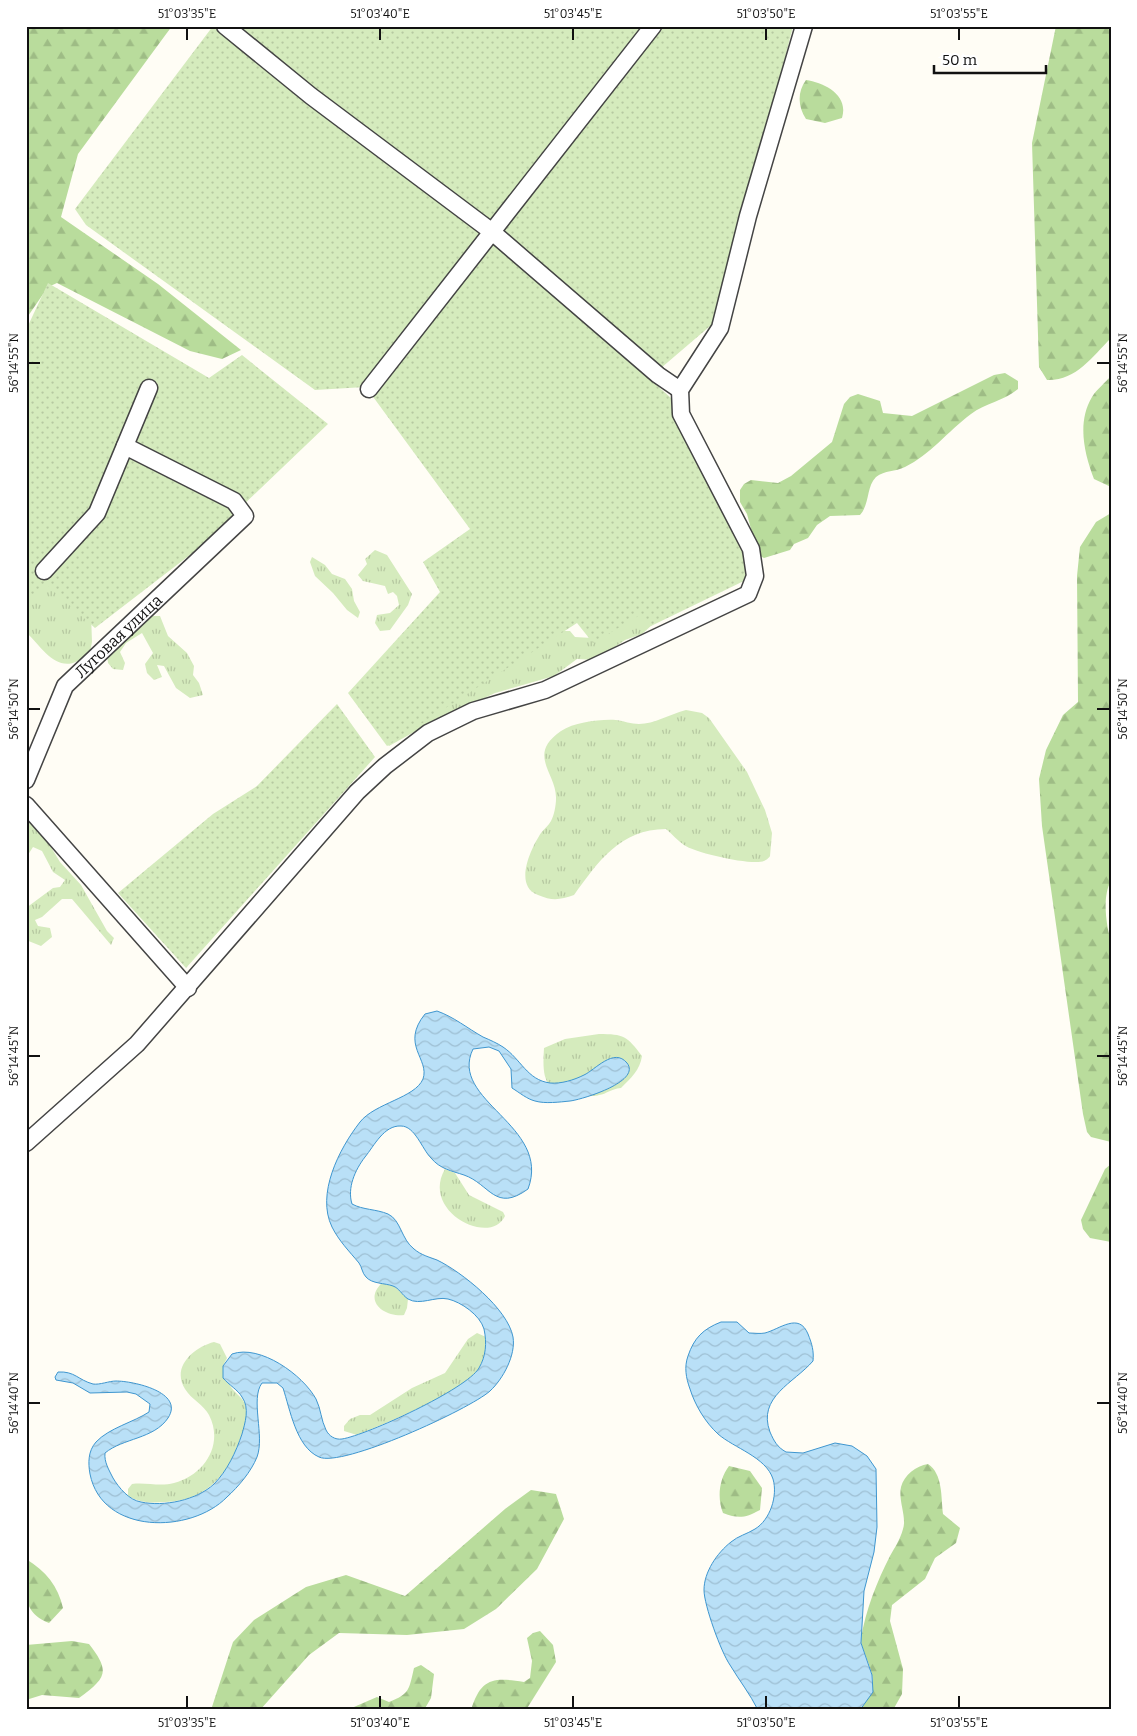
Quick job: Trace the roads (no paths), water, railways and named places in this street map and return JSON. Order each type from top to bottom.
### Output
[{"type":"street","points":[[225,26],[310,96],[491,231],[658,375],[680,390]]},
{"type":"street","points":[[369,388],[654,26]]},
{"type":"street","points":[[26,1143],[137,1044],[188,988],[357,792],[385,766],[428,733],[474,711],[545,690],[748,594],[755,576],[751,549],[681,414],[680,390],[720,328],[748,216],[804,26]]},
{"type":"street","points":[[44,571],[97,513],[149,388]]},
{"type":"street","name":"Луговая улица","points":[[26,780],[65,686],[244,516],[234,501],[125,446]]},
{"type":"street","points":[[26,805],[188,988]]},
{"type":"water","points":[[437,1011],[503,1047],[535,1078],[542,1081],[554,1083],[572,1080],[584,1075],[605,1061],[616,1057],[627,1063],[629,1070],[626,1077],[618,1083],[596,1094],[570,1101],[539,1102],[529,1099],[512,1088],[511,1069],[499,1051],[489,1047],[473,1049],[469,1067],[474,1084],[515,1130],[526,1147],[532,1167],[528,1189],[517,1196],[500,1197],[473,1179],[442,1167],[431,1158],[410,1130],[401,1126],[389,1129],[380,1137],[355,1173],[351,1186],[352,1204],[388,1214],[399,1225],[406,1240],[414,1249],[459,1273],[482,1292],[503,1315],[513,1337],[513,1344],[508,1366],[500,1380],[490,1391],[478,1399],[433,1423],[378,1446],[332,1458],[319,1457],[305,1445],[295,1427],[283,1388],[277,1383],[262,1383],[257,1398],[259,1448],[257,1457],[244,1479],[227,1497],[211,1509],[192,1518],[171,1522],[150,1522],[129,1518],[111,1509],[98,1494],[90,1474],[89,1461],[91,1449],[101,1437],[149,1412],[150,1404],[136,1394],[127,1392],[90,1393],[73,1383],[56,1380],[55,1377],[58,1372],[73,1374],[93,1384],[116,1381],[134,1383],[155,1390],[164,1395],[169,1401],[171,1409],[168,1418],[162,1425],[105,1453],[106,1463],[115,1482],[125,1493],[137,1501],[160,1504],[180,1501],[207,1490],[223,1473],[234,1454],[242,1434],[246,1406],[240,1394],[223,1378],[223,1366],[232,1354],[243,1352],[255,1353],[280,1364],[301,1380],[316,1399],[327,1432],[337,1439],[355,1436],[437,1399],[471,1377],[479,1368],[484,1354],[485,1339],[484,1329],[479,1319],[459,1303],[443,1298],[413,1301],[395,1287],[375,1282],[366,1277],[359,1263],[335,1232],[328,1214],[328,1186],[332,1172],[352,1133],[367,1115],[412,1091],[419,1086],[423,1079],[423,1065],[417,1051],[415,1034],[425,1014]]},
{"type":"water","points":[[721,1322],[737,1322],[749,1333],[765,1333],[794,1323],[804,1327],[812,1344],[813,1361],[773,1400],[767,1420],[773,1438],[778,1446],[786,1452],[803,1453],[835,1443],[852,1446],[867,1456],[876,1469],[877,1527],[874,1552],[864,1591],[861,1643],[872,1675],[873,1692],[860,1710],[758,1710],[726,1659],[714,1628],[705,1597],[706,1576],[716,1557],[726,1546],[755,1529],[765,1520],[769,1514],[774,1493],[773,1479],[764,1465],[718,1434],[705,1419],[692,1395],[686,1372],[688,1356],[696,1339],[704,1331]]}]
